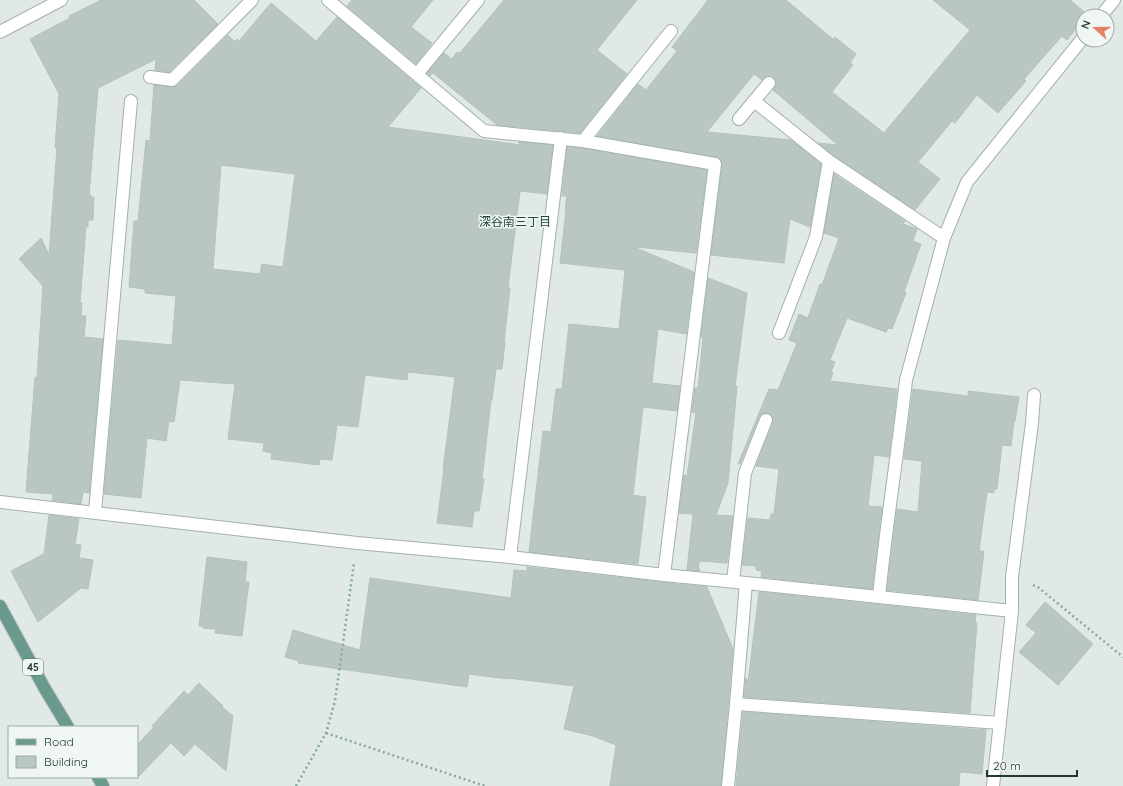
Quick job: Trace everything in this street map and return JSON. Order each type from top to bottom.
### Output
[{"type":"main road","name":"45","points":[[0,606],[44,689],[67,726]]},
{"type":"street","points":[[0,32],[61,0]]},
{"type":"street","points":[[150,77],[172,80],[252,0]]},
{"type":"street","points":[[328,0],[484,131],[583,141],[715,164],[664,575]]},
{"type":"street","points":[[417,74],[478,0]]},
{"type":"street","points":[[1108,8],[1114,0]]},
{"type":"street","points":[[583,141],[671,31]]},
{"type":"street","points":[[879,597],[883,550],[906,380],[944,238],[967,182],[1075,48]]},
{"type":"street","points":[[739,119],[769,83]]},
{"type":"street","points":[[95,512],[131,101]]},
{"type":"street","points":[[754,101],[829,161],[944,238]]},
{"type":"street","points":[[510,557],[561,138]]},
{"type":"street","points":[[779,333],[816,237],[829,161]]},
{"type":"street","points":[[993,786],[1012,611],[1012,577],[1032,423],[1034,395]]},
{"type":"street","points":[[733,581],[744,473],[766,420]]},
{"type":"street","points":[[0,502],[357,543],[510,557],[664,575],[1012,611]]},
{"type":"street","points":[[728,786],[746,583]]},
{"type":"street","points":[[736,704],[1000,723]]},
{"type":"path","points":[[296,786],[326,733],[335,701],[357,543]]},
{"type":"path","points":[[1012,577],[1026,581],[1039,588],[1123,657]]},
{"type":"path","points":[[326,733],[485,786]]},
{"type":"building","points":[[101,0],[194,0],[218,24],[169,72],[155,70],[156,59],[98,88],[89,195],[91,195],[90,197],[94,197],[93,220],[88,220],[88,227],[86,226],[80,303],[82,303],[81,316],[86,316],[84,337],[103,339],[89,493],[83,492],[81,504],[52,500],[53,494],[26,492],[35,377],[37,378],[43,286],[19,259],[41,238],[49,255],[57,148],[55,148],[59,94],[30,39],[70,18],[69,16]]},
{"type":"building","points":[[352,0],[433,0],[411,27],[432,43],[416,64],[347,6]]},
{"type":"building","points":[[504,0],[637,0],[597,50],[627,74],[580,133],[497,125],[433,73],[430,76],[427,73],[444,53],[452,59],[457,52],[460,53]]},
{"type":"building","points":[[708,0],[786,0],[833,39],[835,37],[856,54],[850,63],[853,65],[832,92],[884,133],[970,30],[933,0],[1070,0],[1080,8],[1075,8],[1075,30],[1067,40],[1062,36],[1024,79],[1026,81],[998,113],[977,95],[955,123],[952,121],[918,162],[940,179],[915,210],[833,155],[818,143],[838,145],[773,90],[776,84],[776,80],[774,78],[767,76],[762,80],[754,74],[707,132],[791,140],[821,164],[810,227],[790,219],[784,263],[711,255],[722,165],[722,161],[719,158],[597,136],[638,84],[646,90],[677,51],[672,47]]},
{"type":"building","points":[[271,3],[316,41],[337,17],[421,88],[388,127],[521,145],[518,142],[553,145],[547,194],[520,191],[508,287],[510,288],[502,369],[496,369],[482,479],[484,479],[479,511],[474,511],[472,527],[437,523],[455,377],[408,372],[407,380],[365,375],[358,427],[337,425],[332,460],[320,459],[319,465],[271,459],[272,453],[263,451],[264,443],[228,439],[235,384],[180,380],[174,422],[169,421],[166,441],[147,438],[141,498],[104,494],[118,340],[172,345],[176,296],[145,293],[145,289],[129,287],[134,221],[138,221],[146,140],[150,141],[154,85],[171,87],[177,86],[228,35],[235,42],[237,39],[239,41]],"holes":[[[221,165],[295,174],[283,267],[262,264],[260,274],[213,269]]]},
{"type":"building","points":[[567,147],[582,148],[707,170],[696,253],[636,247],[694,272],[686,334],[658,329],[652,383],[680,386],[677,411],[643,407],[633,495],[646,497],[638,564],[529,552],[543,431],[551,432],[556,389],[562,389],[569,324],[619,329],[625,270],[560,263],[567,196],[562,196]]},
{"type":"building","points":[[834,174],[905,221],[903,224],[917,229],[913,241],[921,244],[904,292],[906,293],[892,329],[888,328],[886,332],[847,318],[830,360],[835,362],[831,372],[833,373],[830,381],[897,389],[889,457],[874,455],[868,506],[882,507],[872,589],[761,577],[762,571],[756,570],[756,566],[742,565],[748,518],[770,520],[771,514],[774,514],[779,469],[756,466],[773,422],[772,416],[769,413],[761,414],[759,417],[740,464],[738,464],[769,389],[778,390],[797,343],[789,340],[799,314],[808,318],[839,238],[824,233]]},
{"type":"building","points":[[708,278],[747,293],[735,386],[737,386],[728,483],[716,515],[733,516],[727,563],[700,561],[698,566],[700,571],[687,570],[693,514],[679,513],[684,475],[687,476],[696,413],[692,412],[695,388],[698,388],[703,338],[701,337]]},
{"type":"building","points":[[913,389],[968,396],[968,391],[1019,397],[1011,446],[1002,445],[997,489],[994,489],[994,493],[987,492],[979,551],[984,551],[978,600],[887,590],[897,509],[918,512],[922,461],[904,459]]},
{"type":"building","points":[[49,515],[79,519],[75,544],[81,545],[79,558],[93,560],[88,589],[81,588],[38,622],[11,571],[44,554]]},
{"type":"building","points":[[207,557],[247,562],[245,582],[249,582],[242,636],[215,633],[216,629],[203,628],[203,626],[199,626]]},
{"type":"building","points":[[527,567],[707,587],[733,649],[721,786],[610,786],[616,745],[593,736],[564,729],[574,686],[469,674],[467,687],[298,663],[299,661],[285,657],[293,630],[360,650],[370,578],[511,598],[514,570],[527,571]]},
{"type":"building","points":[[759,592],[976,615],[975,623],[977,623],[970,713],[744,697],[746,678],[748,683]]},
{"type":"building","points":[[1045,602],[1093,644],[1058,685],[1019,652],[1036,633],[1026,625]]},
{"type":"building","points":[[199,683],[223,706],[222,707],[233,716],[226,771],[195,744],[184,756],[171,743],[138,777],[138,744],[184,691],[188,695]]},
{"type":"building","points":[[743,712],[986,730],[982,774],[960,772],[959,786],[736,786]]},
{"type":"district","name":"深谷南三丁目","points":[[515,221]]}]
